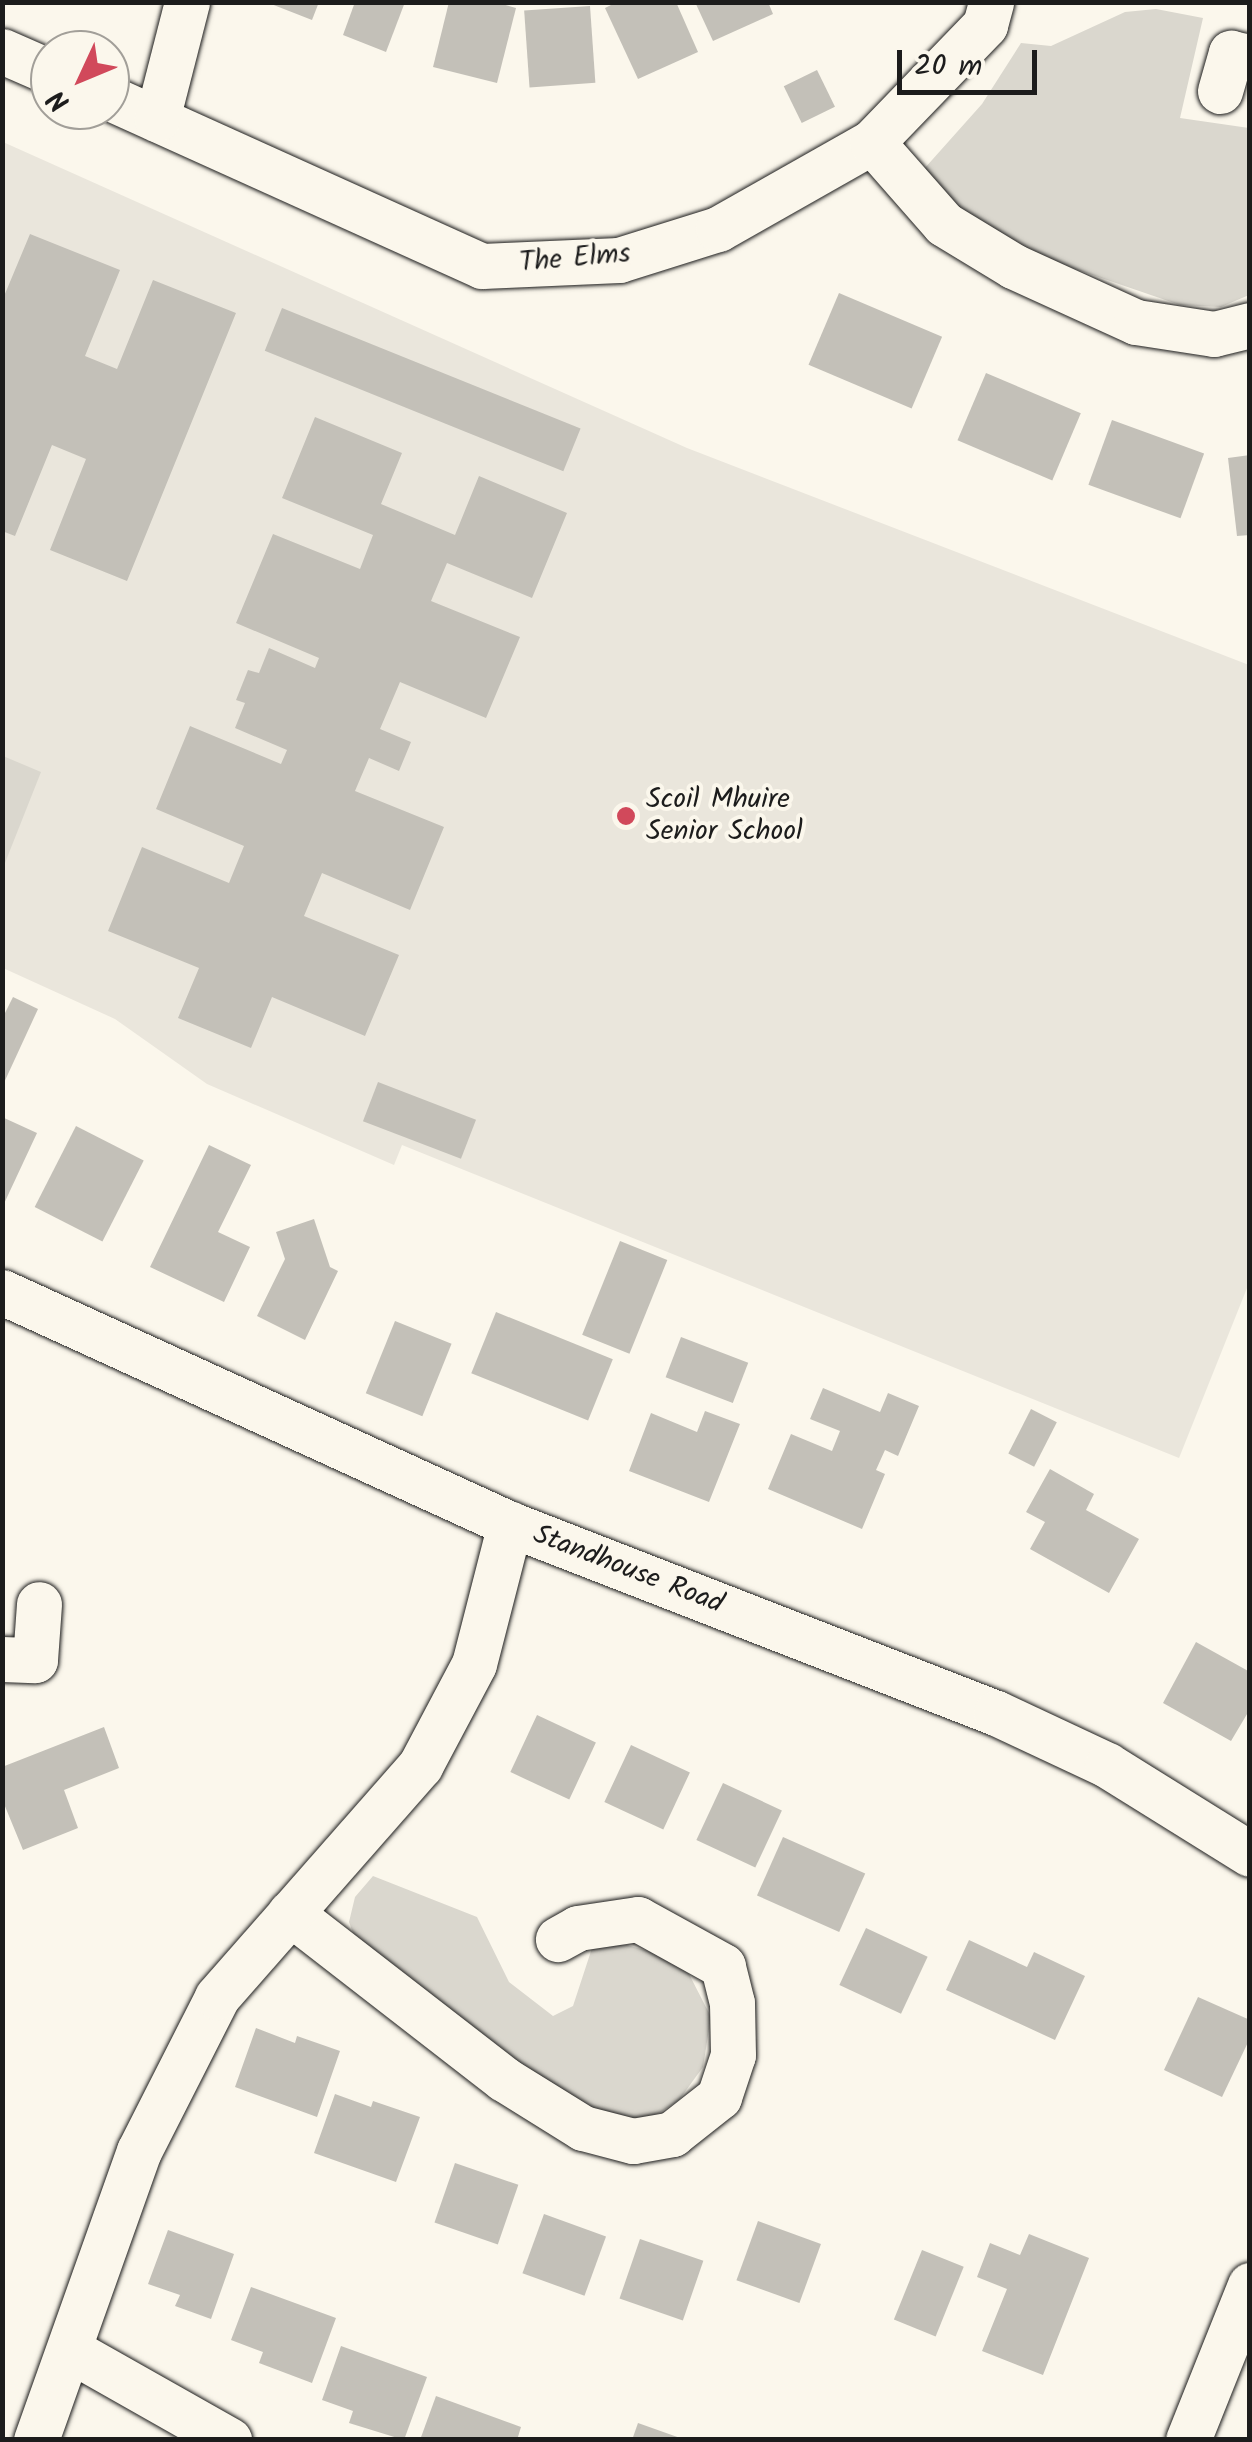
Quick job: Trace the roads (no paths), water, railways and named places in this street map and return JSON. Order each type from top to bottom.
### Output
[{"type":"street","points":[[157,118],[187,2]]},
{"type":"street","name":"The Elms","points":[[130,107],[482,266],[619,260],[718,229],[872,142],[985,25],[991,2]]},
{"type":"street","points":[[2,51],[30,63]]},
{"type":"street","points":[[1220,91],[1231,53],[1250,57]]},
{"type":"street","points":[[872,142],[944,224],[1012,266],[1136,322],[1214,334],[1250,325]]},
{"type":"street","name":"Standhouse Road","points":[[2,1292],[510,1524],[996,1713],[1107,1765],[1250,1854]]},
{"type":"street","points":[[36,2440],[139,2151],[217,1997],[420,1766],[474,1664],[510,1524]]},
{"type":"street","points":[[2,1659],[36,1660],[38,1604]]},
{"type":"street","points":[[290,1913],[504,2079],[583,2128],[633,2141],[672,2134],[719,2097],[728,2069],[732,2003],[723,1966],[638,1919],[578,1928],[558,1939]]},
{"type":"street","points":[[1188,2440],[1250,2285]]},
{"type":"street","points":[[70,2350],[229,2440]]},
{"type":"place","name":"Scoil Mhuire Senior School","points":[[626,816]]}]
